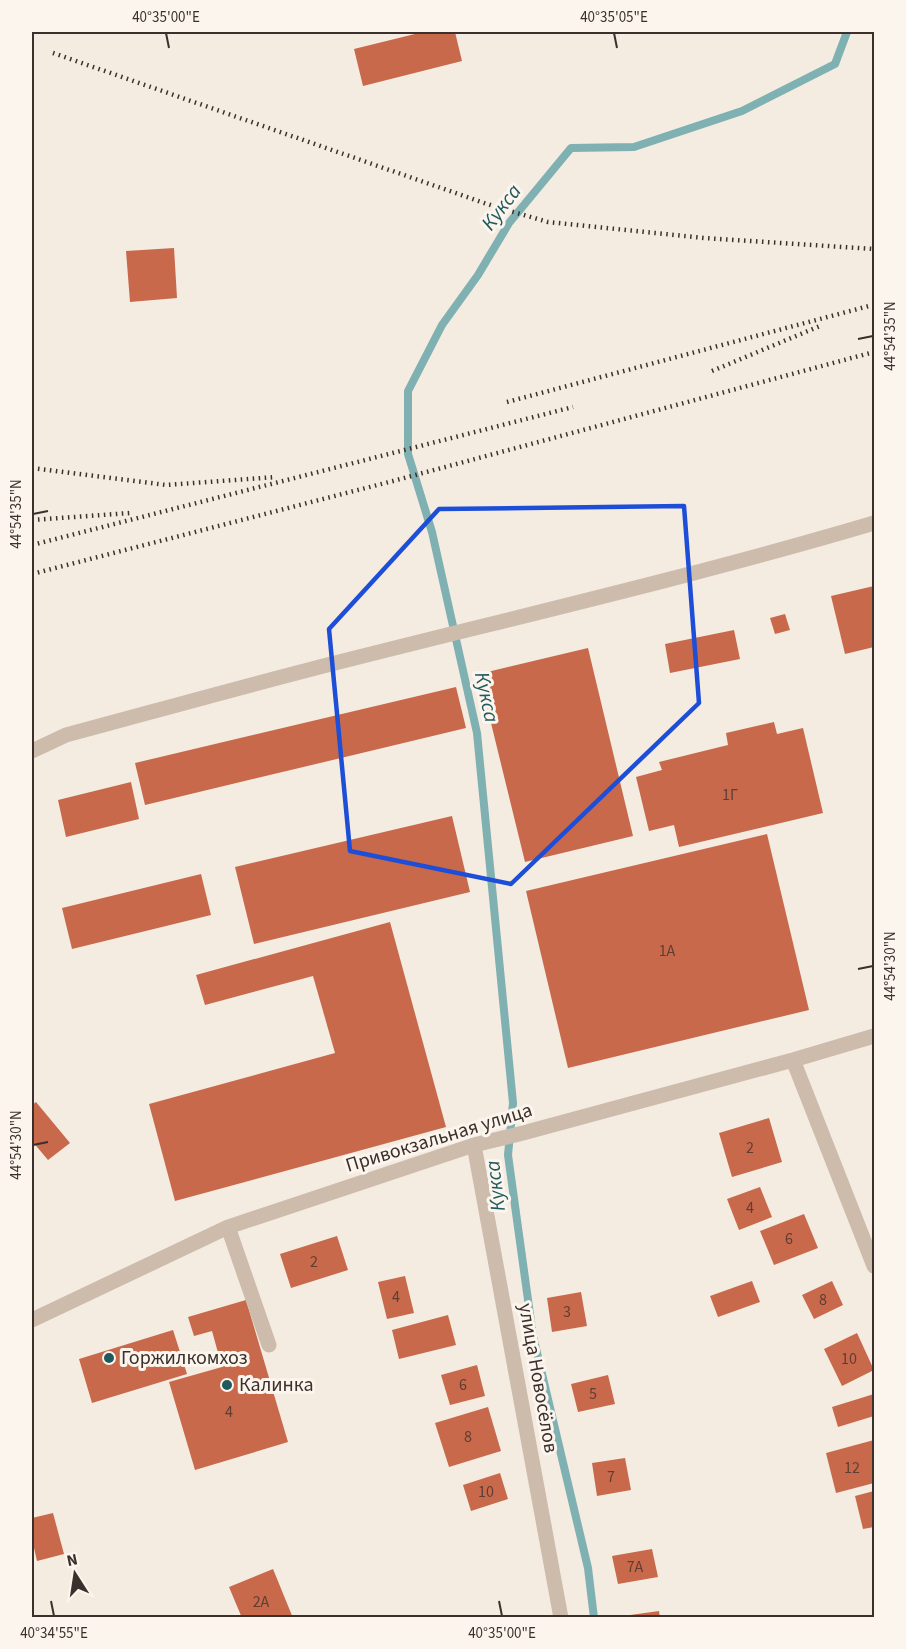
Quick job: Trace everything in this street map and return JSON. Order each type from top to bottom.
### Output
[{"type":"street","points":[[32,752],[66,735],[311,669],[472,630],[799,545],[874,523]]},
{"type":"street","name":"Привокзальная улица","points":[[32,1320],[228,1227],[474,1145],[874,1036]]},
{"type":"street","points":[[792,1060],[874,1266]]},
{"type":"street","name":"улица Новосёлов","points":[[474,1145],[561,1617]]},
{"type":"street","points":[[228,1227],[269,1345]]},
{"type":"highlighted area","points":[[684,506],[699,703],[511,884],[350,851],[329,629],[439,509]]},
{"type":"building","points":[[423,32],[455,32],[462,61],[363,86],[354,49]]},
{"type":"building","points":[[174,248],[177,298],[130,302],[126,251]]},
{"type":"building","points":[[874,586],[874,647],[845,654],[831,596]]},
{"type":"building","points":[[785,614],[790,630],[775,634],[770,618]]},
{"type":"building","points":[[734,630],[740,659],[670,673],[665,644]]},
{"type":"building","points":[[588,648],[633,836],[525,862],[479,674]]},
{"type":"building","points":[[456,687],[466,728],[145,805],[135,763]]},
{"type":"building","points":[[774,722],[777,734],[803,728],[823,813],[679,847],[674,825],[649,831],[636,777],[662,770],[659,762],[728,745],[726,733]]},
{"type":"building","points":[[131,782],[139,819],[66,837],[58,800]]},
{"type":"building","points":[[452,816],[470,892],[254,944],[235,867]]},
{"type":"building","points":[[767,834],[809,1010],[568,1068],[526,891]]},
{"type":"building","points":[[201,874],[211,915],[72,949],[62,908]]},
{"type":"building","points":[[390,922],[446,1127],[175,1201],[149,1104],[335,1053],[313,976],[205,1005],[196,975]]},
{"type":"building","points":[[36,1102],[70,1143],[48,1160],[32,1141],[32,1105]]},
{"type":"building","points":[[769,1118],[782,1162],[732,1177],[719,1133]]},
{"type":"building","points":[[760,1187],[772,1217],[739,1230],[727,1199]]},
{"type":"building","points":[[804,1214],[818,1248],[774,1265],[760,1231]]},
{"type":"building","points":[[337,1236],[348,1270],[291,1288],[280,1254]]},
{"type":"building","points":[[405,1276],[414,1313],[387,1319],[378,1282]]},
{"type":"building","points":[[752,1281],[760,1302],[718,1317],[710,1296]]},
{"type":"building","points":[[832,1281],[843,1305],[814,1319],[802,1295]]},
{"type":"building","points":[[581,1292],[587,1326],[552,1332],[547,1298]]},
{"type":"building","points":[[246,1300],[288,1442],[195,1470],[169,1382],[222,1367],[212,1331],[194,1336],[188,1317]]},
{"type":"building","points":[[448,1315],[456,1345],[399,1359],[392,1330]]},
{"type":"building","points":[[173,1330],[187,1374],[92,1403],[79,1359]]},
{"type":"building","points":[[857,1333],[874,1370],[842,1386],[824,1349]]},
{"type":"building","points":[[477,1365],[485,1396],[450,1405],[441,1375]]},
{"type":"building","points":[[608,1375],[615,1404],[578,1412],[571,1384]]},
{"type":"building","points":[[874,1394],[874,1416],[838,1427],[832,1407]]},
{"type":"building","points":[[488,1407],[501,1451],[449,1467],[435,1423]]},
{"type":"building","points":[[874,1440],[874,1483],[836,1493],[826,1453]]},
{"type":"building","points":[[625,1458],[631,1490],[597,1496],[592,1463]]},
{"type":"building","points":[[500,1473],[508,1499],[471,1511],[463,1485]]},
{"type":"building","points":[[874,1491],[874,1527],[863,1529],[855,1496]]},
{"type":"building","points":[[53,1513],[64,1554],[37,1561],[32,1539],[32,1518]]},
{"type":"building","points":[[652,1549],[658,1577],[618,1584],[612,1556]]},
{"type":"building","points":[[273,1569],[293,1618],[242,1618],[229,1587]]},
{"type":"building","points":[[659,1611],[660,1618],[623,1618],[623,1616]]},
{"type":"waterway","name":"Кукса","points":[[594,1618],[588,1568],[533,1336],[508,1155],[513,1103],[477,733],[432,532],[408,454],[408,391],[442,325],[478,275],[509,223],[571,148],[634,147],[742,111],[835,64],[847,32]]},
{"type":"railway","points":[[53,53],[493,206],[548,222],[704,238],[874,249]]},
{"type":"railway","points":[[507,402],[869,306]]},
{"type":"railway","points":[[712,371],[820,326]]},
{"type":"railway","points":[[32,574],[393,481],[874,352]]},
{"type":"railway","points":[[32,545],[573,407]]},
{"type":"railway","points":[[32,468],[166,485],[276,477]]},
{"type":"railway","points":[[32,520],[130,513]]},
{"type":"place","name":"Горжилкомхоз","points":[[109,1358]]},
{"type":"place","name":"Калинка","points":[[227,1385]]}]
